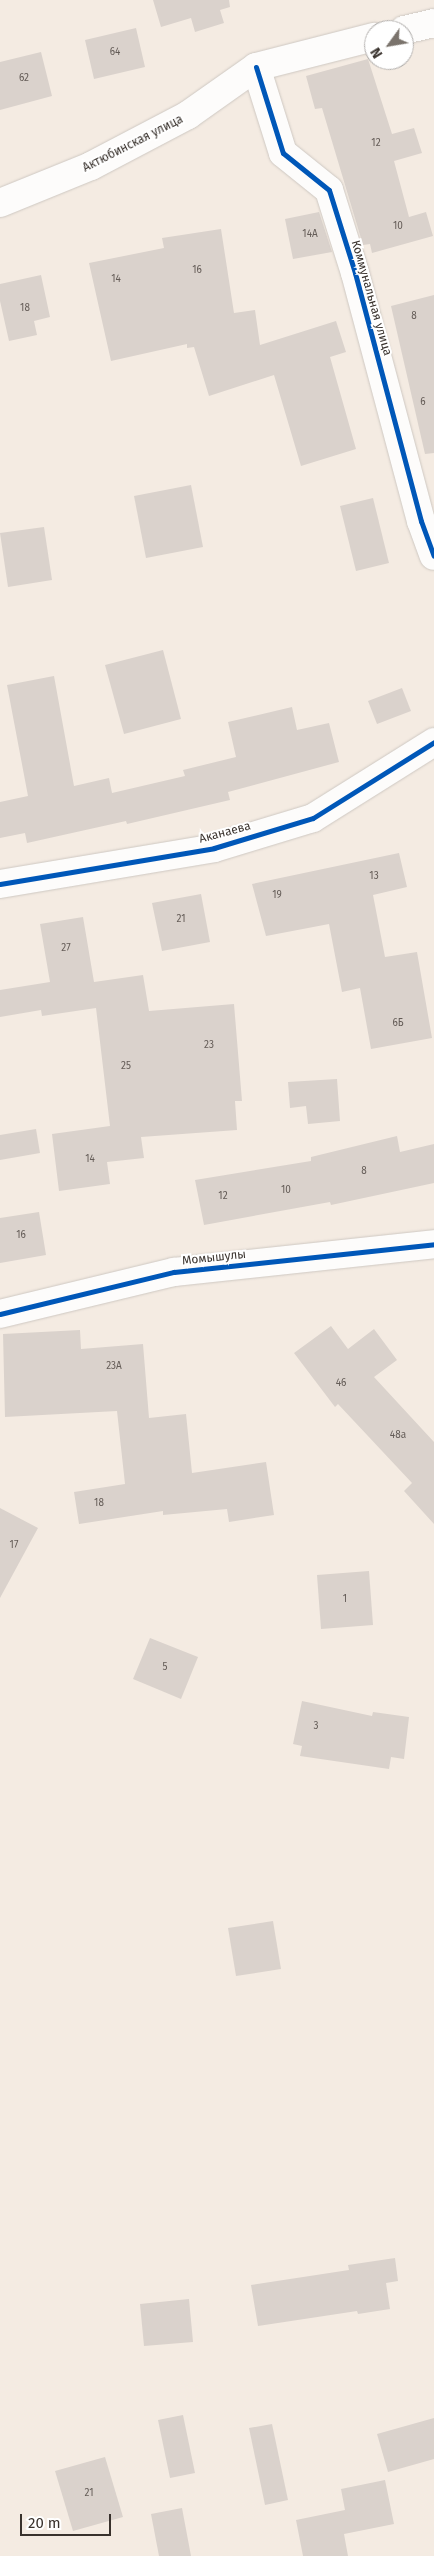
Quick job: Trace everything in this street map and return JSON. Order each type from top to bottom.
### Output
[{"type":"street","points":[[414,28],[434,23]]},
{"type":"street","points":[[256,67],[364,40]]},
{"type":"street","name":"Актюбинская улица","points":[[0,202],[91,166],[188,115],[256,67]]},
{"type":"street","name":"Коммунальная улица","points":[[256,67],[283,153],[329,190],[355,273],[421,521],[434,556]]},
{"type":"street","name":"Аканаева","points":[[0,884],[214,848],[313,818],[434,742]]},
{"type":"street","name":"Момышулы","points":[[0,1314],[174,1272],[434,1244]]},
{"type":"building","points":[[153,0],[229,0],[230,7],[220,10],[224,23],[195,32],[191,18],[161,27]]},
{"type":"building","points":[[136,28],[145,67],[94,79],[85,40]]},
{"type":"building","points":[[41,52],[52,96],[0,110],[0,62]]},
{"type":"building","points":[[364,60],[364,70],[372,70],[392,134],[414,128],[422,153],[394,161],[409,217],[426,212],[433,236],[372,253],[370,244],[363,245],[322,108],[315,109],[306,76]]},
{"type":"building","points":[[319,212],[332,252],[293,259],[285,219]]},
{"type":"building","points":[[221,229],[234,313],[255,310],[260,345],[336,321],[346,352],[330,357],[356,449],[301,466],[274,375],[209,396],[194,347],[187,348],[187,344],[111,361],[89,263],[164,248],[162,238]]},
{"type":"building","points":[[41,275],[50,317],[34,321],[37,335],[9,341],[0,301],[0,284]]},
{"type":"building","points":[[434,295],[434,453],[425,454],[391,306]]},
{"type":"building","points":[[191,485],[203,547],[146,558],[134,496]]},
{"type":"building","points":[[373,498],[389,563],[356,571],[340,506]]},
{"type":"building","points":[[44,527],[52,580],[8,587],[0,533]]},
{"type":"building","points":[[163,650],[181,719],[124,734],[105,665]]},
{"type":"building","points":[[54,676],[74,786],[109,778],[112,793],[185,776],[183,770],[236,757],[228,722],[292,707],[297,730],[329,723],[339,762],[228,792],[230,800],[127,824],[126,821],[27,843],[25,833],[0,838],[0,802],[28,796],[7,685]]},
{"type":"building","points":[[402,688],[411,711],[377,724],[368,701]]},
{"type":"building","points":[[399,853],[407,887],[373,895],[385,957],[417,952],[432,1038],[371,1049],[360,988],[342,992],[329,924],[266,936],[252,884]]},
{"type":"building","points":[[201,894],[210,942],[162,951],[152,903]]},
{"type":"building","points":[[83,917],[94,982],[143,975],[149,1011],[234,1004],[242,1101],[235,1101],[237,1130],[141,1137],[144,1158],[107,1162],[110,1184],[59,1191],[52,1134],[110,1126],[96,1008],[42,1016],[41,1010],[0,1017],[0,990],[50,982],[40,924]]},
{"type":"building","points":[[337,1079],[340,1121],[308,1124],[306,1106],[290,1108],[288,1082]]},
{"type":"building","points":[[36,1129],[40,1153],[0,1160],[0,1135]]},
{"type":"building","points":[[397,1136],[400,1152],[434,1144],[434,1183],[331,1205],[330,1202],[204,1225],[195,1180],[311,1161],[311,1157]]},
{"type":"building","points":[[39,1212],[46,1255],[0,1263],[0,1218]]},
{"type":"building","points":[[331,1326],[348,1349],[374,1329],[397,1360],[374,1377],[434,1442],[434,1524],[404,1491],[412,1483],[338,1404],[335,1407],[294,1353]]},
{"type":"building","points":[[80,1330],[81,1349],[143,1344],[149,1418],[186,1414],[192,1473],[266,1462],[274,1515],[229,1522],[227,1509],[163,1515],[163,1511],[79,1524],[74,1492],[125,1484],[117,1411],[5,1417],[3,1334]]},
{"type":"building","points":[[0,1508],[38,1528],[0,1598]]},
{"type":"building","points":[[369,1571],[373,1625],[321,1629],[317,1575]]},
{"type":"building","points":[[150,1638],[198,1657],[181,1699],[133,1679]]},
{"type":"building","points":[[302,1701],[372,1716],[373,1712],[409,1717],[404,1759],[391,1757],[389,1769],[300,1756],[302,1746],[293,1744]]},
{"type":"building","points":[[273,1921],[281,1969],[236,1976],[228,1928]]},
{"type":"building","points":[[395,2258],[398,2281],[386,2283],[390,2309],[358,2314],[357,2311],[258,2326],[251,2285],[349,2270],[348,2265]]},
{"type":"building","points":[[189,2299],[193,2342],[144,2346],[140,2304]]},
{"type":"building","points":[[183,2415],[195,2473],[170,2478],[158,2420]]},
{"type":"building","points":[[434,2418],[434,2459],[388,2472],[377,2434]]},
{"type":"building","points":[[272,2424],[288,2500],[265,2505],[249,2428]]},
{"type":"building","points":[[105,2457],[123,2517],[73,2531],[55,2471]]},
{"type":"building","points":[[385,2480],[394,2524],[344,2534],[348,2556],[303,2556],[296,2520],[345,2510],[341,2489]]},
{"type":"building","points":[[182,2508],[191,2556],[159,2556],[151,2514]]},
{"type":"cycle path","points":[[256,67],[283,153],[329,190],[355,273],[421,521],[434,556]]},
{"type":"cycle path","points":[[0,884],[214,848],[313,818],[434,742]]},
{"type":"cycle path","points":[[0,1314],[174,1272],[434,1244]]}]
